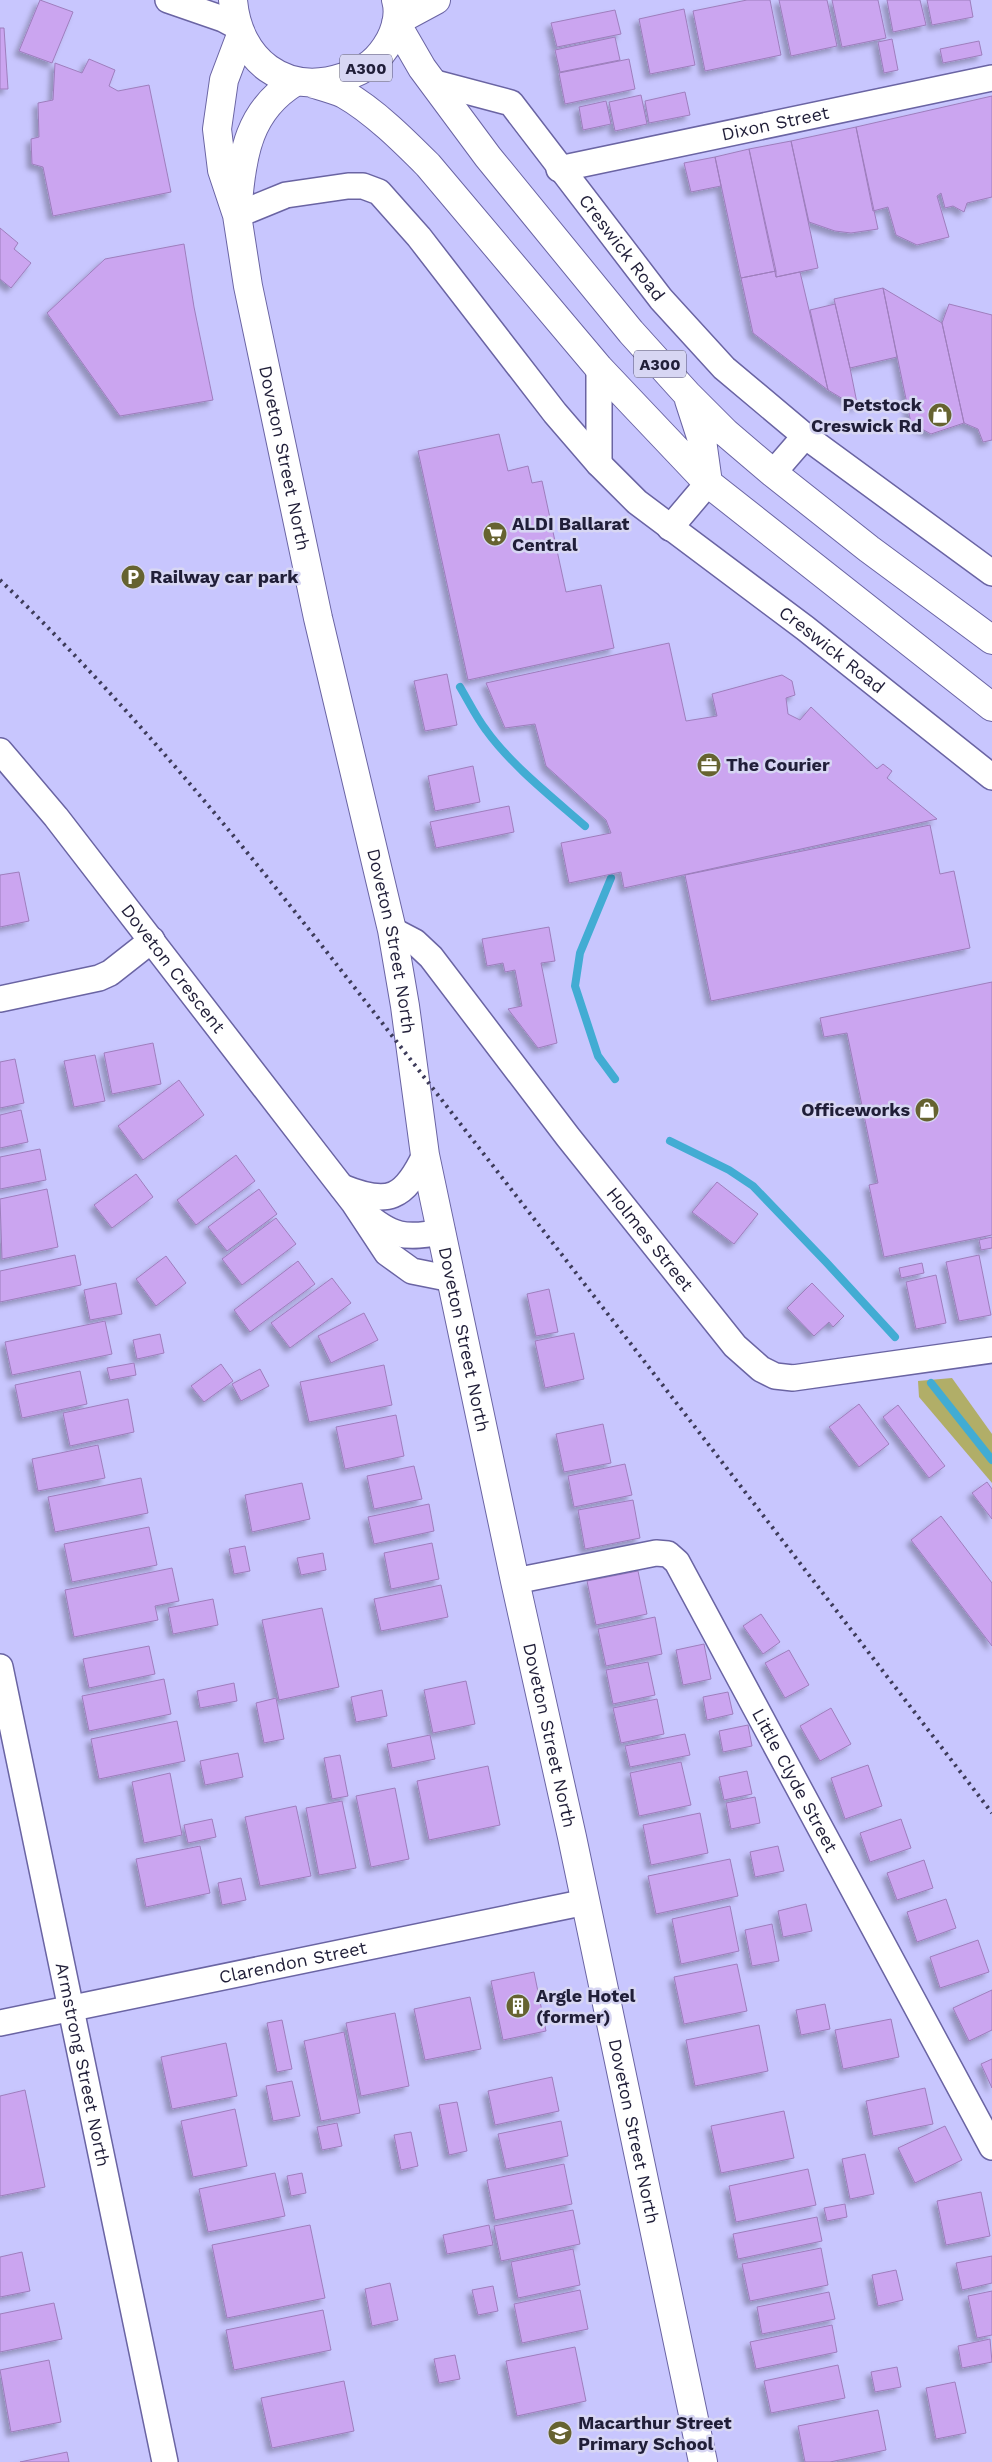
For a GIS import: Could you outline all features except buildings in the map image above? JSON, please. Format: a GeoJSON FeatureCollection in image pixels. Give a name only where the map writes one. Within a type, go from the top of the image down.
{"type":"FeatureCollection","features":[{"type":"Feature","properties":{"kind":"main road","name":"A300"},"geometry":{"type":"LineString","coordinates":[[233,0],[240,31],[250,51],[263,65],[278,75],[343,94],[403,140],[428,165],[599,368],[708,483],[992,707]]}},
{"type":"Feature","properties":{"kind":"main road"},"geometry":{"type":"LineString","coordinates":[[396,15],[436,0]]}},
{"type":"Feature","properties":{"kind":"main road","name":"A300"},"geometry":{"type":"LineString","coordinates":[[305,83],[330,82],[360,72],[370,65],[381,56],[394,33],[396,15]]}},
{"type":"Feature","properties":{"kind":"main road","name":"A300"},"geometry":{"type":"LineString","coordinates":[[396,15],[432,82],[488,157],[631,332],[687,394],[726,433],[773,473],[869,549],[992,640]]}},
{"type":"Feature","properties":{"kind":"main road","name":"Doveton Street North"},"geometry":{"type":"LineString","coordinates":[[240,31],[224,80],[216,129],[222,170],[237,215],[248,286],[318,618],[392,930],[426,1155],[515,1581],[586,1902],[704,2462]]}},
{"type":"Feature","properties":{"kind":"main road","name":"Doveton Street North"},"geometry":{"type":"LineString","coordinates":[[237,215],[241,166],[251,130],[280,91],[305,83]]}},
{"type":"Feature","properties":{"kind":"main road"},"geometry":{"type":"LineString","coordinates":[[687,394],[702,440],[708,483]]}},
{"type":"Feature","properties":{"kind":"street"},"geometry":{"type":"LineString","coordinates":[[168,0],[223,19],[240,31]]}},
{"type":"Feature","properties":{"kind":"street","name":"Dixon Street"},"geometry":{"type":"LineString","coordinates":[[559,169],[992,78]]}},
{"type":"Feature","properties":{"kind":"street","name":"Creswick Road"},"geometry":{"type":"LineString","coordinates":[[432,82],[511,103],[559,169],[681,321],[724,368],[805,436],[992,573]]}},
{"type":"Feature","properties":{"kind":"street","name":"Creswick Road"},"geometry":{"type":"LineString","coordinates":[[237,215],[286,195],[348,186],[363,186],[379,192],[419,237],[555,413],[599,464],[636,502],[805,628],[992,777]]}},
{"type":"Feature","properties":{"kind":"street"},"geometry":{"type":"LineString","coordinates":[[599,368],[599,464]]}},
{"type":"Feature","properties":{"kind":"street"},"geometry":{"type":"LineString","coordinates":[[773,473],[805,436]]}},
{"type":"Feature","properties":{"kind":"street"},"geometry":{"type":"LineString","coordinates":[[670,528],[708,483]]}},
{"type":"Feature","properties":{"kind":"street","name":"Doveton Crescent"},"geometry":{"type":"LineString","coordinates":[[0,751],[56,817],[152,940],[348,1195],[378,1242],[393,1259],[412,1270],[452,1280]]}},
{"type":"Feature","properties":{"kind":"street","name":"Holmes Street"},"geometry":{"type":"LineString","coordinates":[[392,930],[415,942],[431,957],[568,1137],[710,1316],[752,1364],[775,1376],[800,1377],[992,1350]]}},
{"type":"Feature","properties":{"kind":"street"},"geometry":{"type":"LineString","coordinates":[[0,999],[99,978],[110,973],[152,940]]}},
{"type":"Feature","properties":{"kind":"street"},"geometry":{"type":"LineString","coordinates":[[348,1195],[388,1197],[397,1194],[413,1179],[426,1155]]}},
{"type":"Feature","properties":{"kind":"street","name":"Doveton Crescent"},"geometry":{"type":"LineString","coordinates":[[348,1195],[374,1220],[404,1237],[442,1232]]}},
{"type":"Feature","properties":{"kind":"street","name":"Little Clyde Street"},"geometry":{"type":"LineString","coordinates":[[515,1581],[656,1553],[668,1554],[677,1562],[992,2147]]}},
{"type":"Feature","properties":{"kind":"street","name":"Armstrong Street North"},"geometry":{"type":"LineString","coordinates":[[0,1667],[165,2462]]}},
{"type":"Feature","properties":{"kind":"street","name":"Clarendon Street"},"geometry":{"type":"LineString","coordinates":[[0,2023],[586,1902]]}},
{"type":"Feature","properties":{"kind":"shaded area"},"geometry":{"type":"Polygon","coordinates":[[[952,1378],[992,1434],[992,1483],[919,1397],[918,1381],[952,1378]]]}},
{"type":"Feature","properties":{"kind":"waterway"},"geometry":{"type":"LineString","coordinates":[[460,687],[482,725],[496,743],[533,781],[585,826]]}},
{"type":"Feature","properties":{"kind":"waterway"},"geometry":{"type":"LineString","coordinates":[[611,878],[580,953],[575,986],[598,1056],[615,1079]]}},
{"type":"Feature","properties":{"kind":"waterway"},"geometry":{"type":"LineString","coordinates":[[670,1141],[729,1170],[753,1186],[895,1337]]}},
{"type":"Feature","properties":{"kind":"waterway"},"geometry":{"type":"LineString","coordinates":[[931,1383],[992,1460]]}},
{"type":"Feature","properties":{"kind":"railway"},"geometry":{"type":"LineString","coordinates":[[0,580],[63,643],[124,709],[183,776],[297,914],[992,1813]]}},
{"type":"Feature","properties":{"kind":"place","name":"Petstock Creswick Rd"},"geometry":{"type":"Point","coordinates":[940,415]}},
{"type":"Feature","properties":{"kind":"place","name":"ALDI Ballarat Central"},"geometry":{"type":"Point","coordinates":[495,534]}},
{"type":"Feature","properties":{"kind":"place","name":"Railway car park"},"geometry":{"type":"Point","coordinates":[133,577]}},
{"type":"Feature","properties":{"kind":"place","name":"The Courier"},"geometry":{"type":"Point","coordinates":[709,765]}},
{"type":"Feature","properties":{"kind":"place","name":"Officeworks"},"geometry":{"type":"Point","coordinates":[927,1110]}},
{"type":"Feature","properties":{"kind":"place","name":"Argle Hotel (former)"},"geometry":{"type":"Point","coordinates":[518,2006]}},
{"type":"Feature","properties":{"kind":"place","name":"Macarthur Street Primary School"},"geometry":{"type":"Point","coordinates":[560,2433]}}]}
